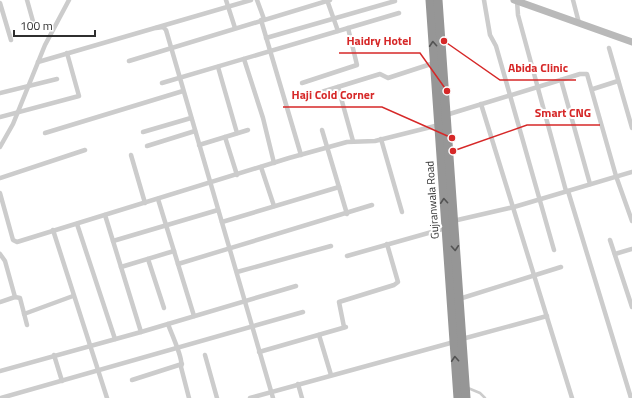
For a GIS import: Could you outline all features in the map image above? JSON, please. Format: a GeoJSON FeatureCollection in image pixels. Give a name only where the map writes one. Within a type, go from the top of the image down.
{"type":"FeatureCollection","features":[{"type":"Feature","properties":{"kind":"highway","name":"Gujranwala Road"},"geometry":{"type":"LineString","coordinates":[[430,0],[446,228],[466,398]]}},
{"type":"Feature","properties":{"kind":"highway","name":"Gujranwala Road"},"geometry":{"type":"LineString","coordinates":[[438,0],[459,299],[458,398]]}},
{"type":"Feature","properties":{"kind":"main road"},"geometry":{"type":"LineString","coordinates":[[516,1],[632,42]]}},
{"type":"Feature","properties":{"kind":"street"},"geometry":{"type":"LineString","coordinates":[[27,0],[34,25]]}},
{"type":"Feature","properties":{"kind":"street"},"geometry":{"type":"LineString","coordinates":[[0,146],[19,112],[27,87],[38,62],[69,0]]}},
{"type":"Feature","properties":{"kind":"street"},"geometry":{"type":"LineString","coordinates":[[226,0],[235,28]]}},
{"type":"Feature","properties":{"kind":"street"},"geometry":{"type":"LineString","coordinates":[[38,62],[251,0]]}},
{"type":"Feature","properties":{"kind":"street"},"geometry":{"type":"LineString","coordinates":[[257,0],[266,38],[301,155]]}},
{"type":"Feature","properties":{"kind":"street"},"geometry":{"type":"LineString","coordinates":[[129,61],[328,0],[338,31]]}},
{"type":"Feature","properties":{"kind":"street"},"geometry":{"type":"LineString","coordinates":[[484,0],[490,35],[496,46],[554,250]]}},
{"type":"Feature","properties":{"kind":"street"},"geometry":{"type":"LineString","coordinates":[[573,0],[579,23]]}},
{"type":"Feature","properties":{"kind":"street"},"geometry":{"type":"LineString","coordinates":[[266,38],[395,1]]}},
{"type":"Feature","properties":{"kind":"street"},"geometry":{"type":"LineString","coordinates":[[516,1],[518,16],[567,191],[631,398]]}},
{"type":"Feature","properties":{"kind":"street"},"geometry":{"type":"LineString","coordinates":[[0,3],[11,40]]}},
{"type":"Feature","properties":{"kind":"street"},"geometry":{"type":"LineString","coordinates":[[162,83],[399,13]]}},
{"type":"Feature","properties":{"kind":"street"},"geometry":{"type":"LineString","coordinates":[[156,28],[165,29],[273,398]]}},
{"type":"Feature","properties":{"kind":"street"},"geometry":{"type":"LineString","coordinates":[[302,83],[357,65],[348,28]]}},
{"type":"Feature","properties":{"kind":"street"},"geometry":{"type":"LineString","coordinates":[[609,48],[632,128]]}},
{"type":"Feature","properties":{"kind":"street"},"geometry":{"type":"LineString","coordinates":[[0,117],[79,96],[67,53]]}},
{"type":"Feature","properties":{"kind":"street"},"geometry":{"type":"LineString","coordinates":[[244,59],[263,118],[274,163]]}},
{"type":"Feature","properties":{"kind":"street"},"geometry":{"type":"LineString","coordinates":[[302,98],[380,74],[388,78],[434,63]]}},
{"type":"Feature","properties":{"kind":"street"},"geometry":{"type":"LineString","coordinates":[[218,67],[237,133]]}},
{"type":"Feature","properties":{"kind":"street"},"geometry":{"type":"LineString","coordinates":[[446,115],[561,80],[586,74],[589,77],[593,89],[616,176],[632,221]]}},
{"type":"Feature","properties":{"kind":"street"},"geometry":{"type":"LineString","coordinates":[[0,93],[57,79]]}},
{"type":"Feature","properties":{"kind":"street"},"geometry":{"type":"LineString","coordinates":[[561,80],[590,184]]}},
{"type":"Feature","properties":{"kind":"street"},"geometry":{"type":"LineString","coordinates":[[593,89],[618,81]]}},
{"type":"Feature","properties":{"kind":"street"},"geometry":{"type":"LineString","coordinates":[[338,87],[353,141]]}},
{"type":"Feature","properties":{"kind":"street"},"geometry":{"type":"LineString","coordinates":[[45,133],[183,92]]}},
{"type":"Feature","properties":{"kind":"street"},"geometry":{"type":"LineString","coordinates":[[481,104],[572,398]]}},
{"type":"Feature","properties":{"kind":"street"},"geometry":{"type":"LineString","coordinates":[[143,132],[191,118]]}},
{"type":"Feature","properties":{"kind":"street"},"geometry":{"type":"LineString","coordinates":[[0,193],[14,242],[78,224],[301,155],[353,141],[380,139],[439,125]]}},
{"type":"Feature","properties":{"kind":"street"},"geometry":{"type":"LineString","coordinates":[[198,145],[248,130]]}},
{"type":"Feature","properties":{"kind":"street"},"geometry":{"type":"LineString","coordinates":[[322,130],[347,214]]}},
{"type":"Feature","properties":{"kind":"street"},"geometry":{"type":"LineString","coordinates":[[147,146],[195,131]]}},
{"type":"Feature","properties":{"kind":"street"},"geometry":{"type":"LineString","coordinates":[[225,137],[237,175]]}},
{"type":"Feature","properties":{"kind":"street"},"geometry":{"type":"LineString","coordinates":[[380,139],[402,212]]}},
{"type":"Feature","properties":{"kind":"street"},"geometry":{"type":"LineString","coordinates":[[0,178],[85,150]]}},
{"type":"Feature","properties":{"kind":"street"},"geometry":{"type":"LineString","coordinates":[[131,155],[145,203]]}},
{"type":"Feature","properties":{"kind":"street"},"geometry":{"type":"LineString","coordinates":[[261,167],[274,206]]}},
{"type":"Feature","properties":{"kind":"street"},"geometry":{"type":"LineString","coordinates":[[453,221],[514,207],[632,172]]}},
{"type":"Feature","properties":{"kind":"street"},"geometry":{"type":"LineString","coordinates":[[222,222],[339,187]]}},
{"type":"Feature","properties":{"kind":"street"},"geometry":{"type":"LineString","coordinates":[[158,199],[194,316]]}},
{"type":"Feature","properties":{"kind":"street"},"geometry":{"type":"LineString","coordinates":[[178,264],[372,206]]}},
{"type":"Feature","properties":{"kind":"street"},"geometry":{"type":"LineString","coordinates":[[113,241],[218,210]]}},
{"type":"Feature","properties":{"kind":"street"},"geometry":{"type":"LineString","coordinates":[[105,215],[141,332]]}},
{"type":"Feature","properties":{"kind":"street"},"geometry":{"type":"LineString","coordinates":[[78,224],[115,339]]}},
{"type":"Feature","properties":{"kind":"street"},"geometry":{"type":"LineString","coordinates":[[347,256],[446,228]]}},
{"type":"Feature","properties":{"kind":"street"},"geometry":{"type":"LineString","coordinates":[[53,230],[107,398]]}},
{"type":"Feature","properties":{"kind":"street"},"geometry":{"type":"LineString","coordinates":[[610,240],[632,307]]}},
{"type":"Feature","properties":{"kind":"street"},"geometry":{"type":"LineString","coordinates":[[259,352],[345,327],[339,302],[394,285],[398,282],[388,244]]}},
{"type":"Feature","properties":{"kind":"street"},"geometry":{"type":"LineString","coordinates":[[237,272],[331,246]]}},
{"type":"Feature","properties":{"kind":"street"},"geometry":{"type":"LineString","coordinates":[[615,254],[632,249]]}},
{"type":"Feature","properties":{"kind":"street"},"geometry":{"type":"LineString","coordinates":[[121,268],[174,251]]}},
{"type":"Feature","properties":{"kind":"street"},"geometry":{"type":"LineString","coordinates":[[0,254],[5,261],[15,297]]}},
{"type":"Feature","properties":{"kind":"street"},"geometry":{"type":"LineString","coordinates":[[148,259],[164,308]]}},
{"type":"Feature","properties":{"kind":"street"},"geometry":{"type":"LineString","coordinates":[[459,299],[560,267]]}},
{"type":"Feature","properties":{"kind":"street"},"geometry":{"type":"LineString","coordinates":[[0,371],[141,332],[296,286]]}},
{"type":"Feature","properties":{"kind":"street"},"geometry":{"type":"LineString","coordinates":[[24,314],[73,296]]}},
{"type":"Feature","properties":{"kind":"street"},"geometry":{"type":"LineString","coordinates":[[0,302],[15,297],[20,298],[27,325]]}},
{"type":"Feature","properties":{"kind":"street"},"geometry":{"type":"LineString","coordinates":[[1,398],[99,372],[303,312]]}},
{"type":"Feature","properties":{"kind":"street"},"geometry":{"type":"LineString","coordinates":[[250,398],[547,316]]}},
{"type":"Feature","properties":{"kind":"street"},"geometry":{"type":"LineString","coordinates":[[168,324],[182,364],[181,367],[189,398]]}},
{"type":"Feature","properties":{"kind":"street"},"geometry":{"type":"LineString","coordinates":[[319,335],[331,375]]}},
{"type":"Feature","properties":{"kind":"street"},"geometry":{"type":"LineString","coordinates":[[54,355],[62,381]]}},
{"type":"Feature","properties":{"kind":"street"},"geometry":{"type":"LineString","coordinates":[[205,355],[218,398]]}},
{"type":"Feature","properties":{"kind":"street"},"geometry":{"type":"LineString","coordinates":[[132,380],[182,364]]}},
{"type":"Feature","properties":{"kind":"street"},"geometry":{"type":"LineString","coordinates":[[298,384],[302,398]]}},
{"type":"Feature","properties":{"kind":"lane"},"geometry":{"type":"LineString","coordinates":[[465,388],[480,393],[485,398]]}},
{"type":"Feature","properties":{"kind":"place","name":"Abida Clinic"},"geometry":{"type":"Point","coordinates":[444,41]}},
{"type":"Feature","properties":{"kind":"place","name":"Haidry Hotel"},"geometry":{"type":"Point","coordinates":[447,91]}},
{"type":"Feature","properties":{"kind":"place","name":"Haji Cold Corner"},"geometry":{"type":"Point","coordinates":[452,138]}},
{"type":"Feature","properties":{"kind":"place","name":"Smart CNG"},"geometry":{"type":"Point","coordinates":[453,151]}}]}
